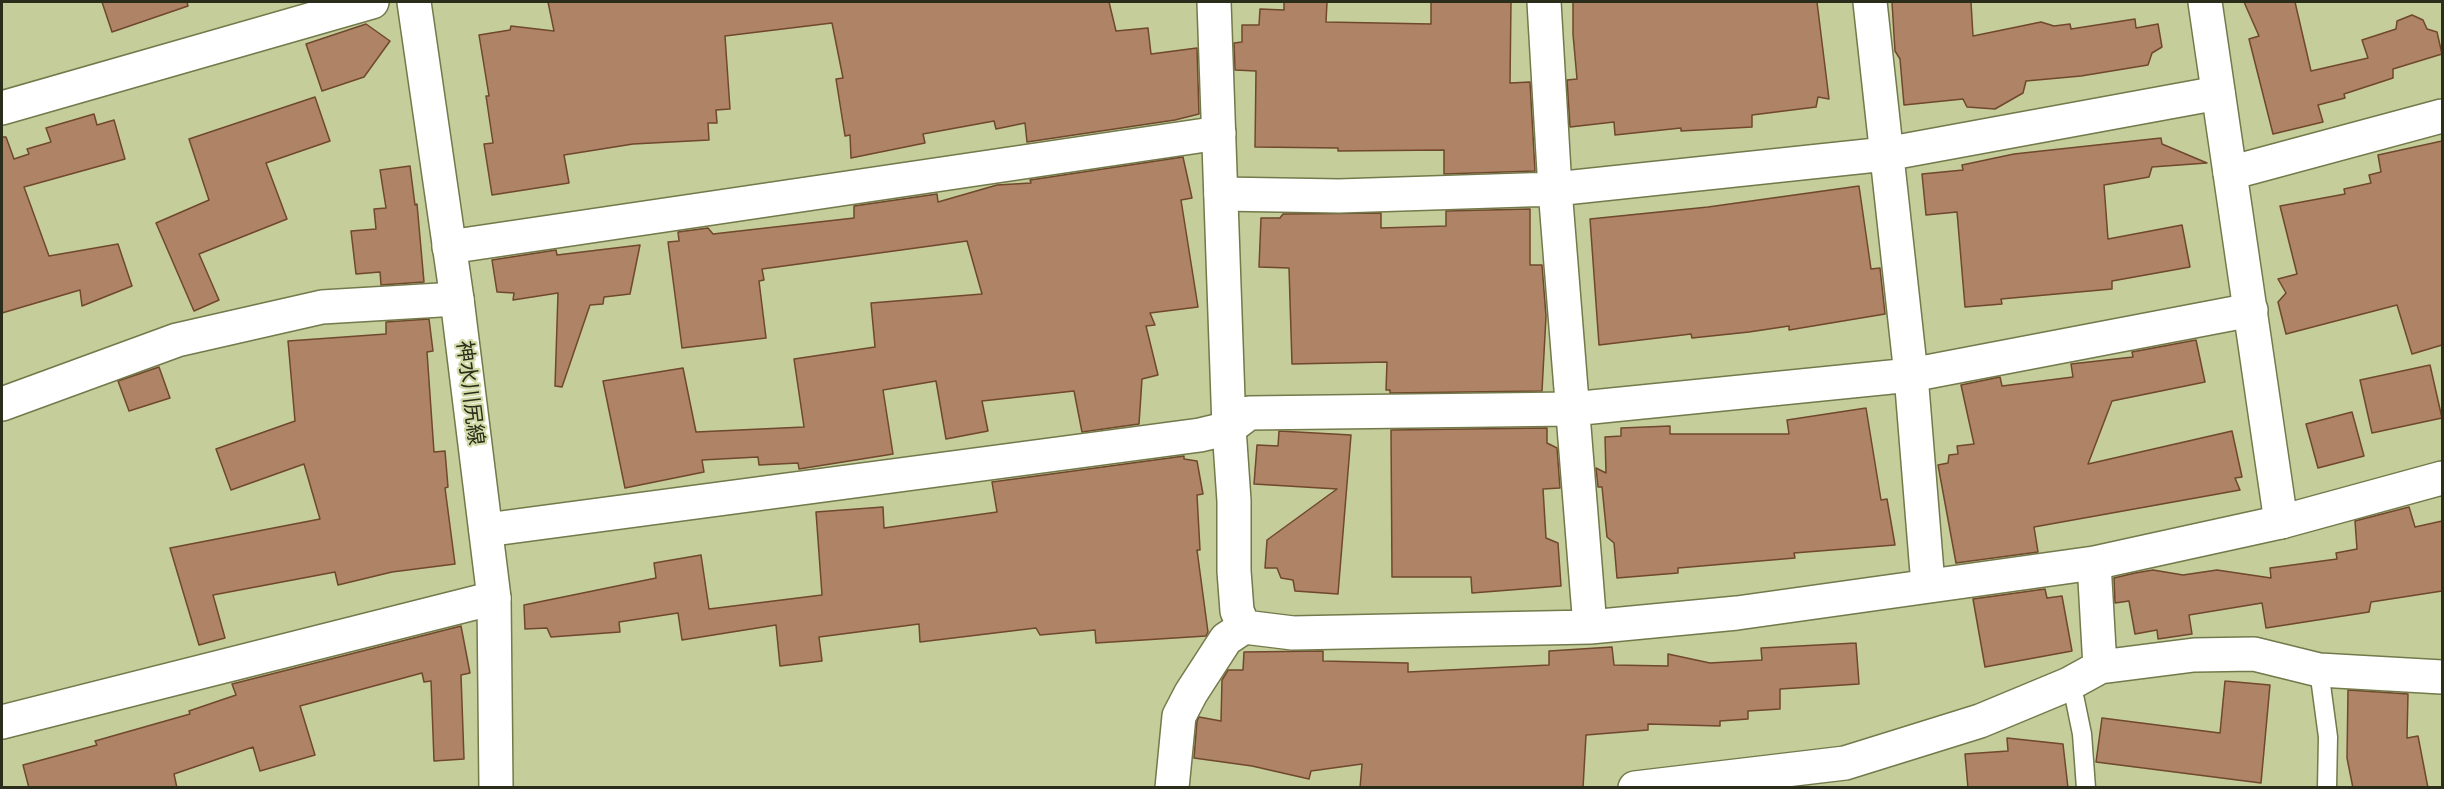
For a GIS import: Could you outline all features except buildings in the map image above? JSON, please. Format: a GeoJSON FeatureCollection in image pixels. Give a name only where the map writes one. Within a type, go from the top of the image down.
{"type":"FeatureCollection","features":[{"type":"Feature","properties":{"kind":"street"},"geometry":{"type":"LineString","coordinates":[[2,108],[372,2]]}},
{"type":"Feature","properties":{"kind":"street","name":"神水川尻線"},"geometry":{"type":"LineString","coordinates":[[414,2],[457,299],[494,598],[496,788]]}},
{"type":"Feature","properties":{"kind":"street"},"geometry":{"type":"LineString","coordinates":[[1214,2],[1237,611],[1244,627]]}},
{"type":"Feature","properties":{"kind":"street"},"geometry":{"type":"LineString","coordinates":[[1544,2],[1555,189],[1590,627]]}},
{"type":"Feature","properties":{"kind":"street"},"geometry":{"type":"LineString","coordinates":[[1870,2],[1911,375],[1928,585]]}},
{"type":"Feature","properties":{"kind":"street"},"geometry":{"type":"LineString","coordinates":[[2205,2],[2281,522]]}},
{"type":"Feature","properties":{"kind":"street"},"geometry":{"type":"LineString","coordinates":[[1221,194],[1339,196],[1555,189],[1886,154],[2218,93]]}},
{"type":"Feature","properties":{"kind":"street"},"geometry":{"type":"LineString","coordinates":[[2230,173],[2442,116]]}},
{"type":"Feature","properties":{"kind":"street"},"geometry":{"type":"LineString","coordinates":[[449,247],[1219,133]]}},
{"type":"Feature","properties":{"kind":"street"},"geometry":{"type":"LineString","coordinates":[[2,404],[177,340],[322,307],[457,299]]}},
{"type":"Feature","properties":{"kind":"street"},"geometry":{"type":"LineString","coordinates":[[486,530],[1200,435],[1229,428],[1249,413],[1572,409],[1911,375],[2251,310]]}},
{"type":"Feature","properties":{"kind":"street"},"geometry":{"type":"LineString","coordinates":[[1172,788],[1179,716],[1226,639],[1244,627],[1293,633],[1590,627],[1737,613],[2094,563],[2281,522],[2442,478]]}},
{"type":"Feature","properties":{"kind":"street"},"geometry":{"type":"LineString","coordinates":[[2094,563],[2100,667]]}},
{"type":"Feature","properties":{"kind":"street"},"geometry":{"type":"LineString","coordinates":[[2,722],[494,598]]}},
{"type":"Feature","properties":{"kind":"street"},"geometry":{"type":"LineString","coordinates":[[1635,788],[1845,763],[1980,721],[2068,684],[2100,667],[2194,655],[2253,654],[2319,670],[2442,677]]}},
{"type":"Feature","properties":{"kind":"lane"},"geometry":{"type":"LineString","coordinates":[[2319,670],[2328,737],[2327,788]]}},
{"type":"Feature","properties":{"kind":"lane"},"geometry":{"type":"LineString","coordinates":[[2068,684],[2075,700],[2082,734],[2086,788]]}}]}
